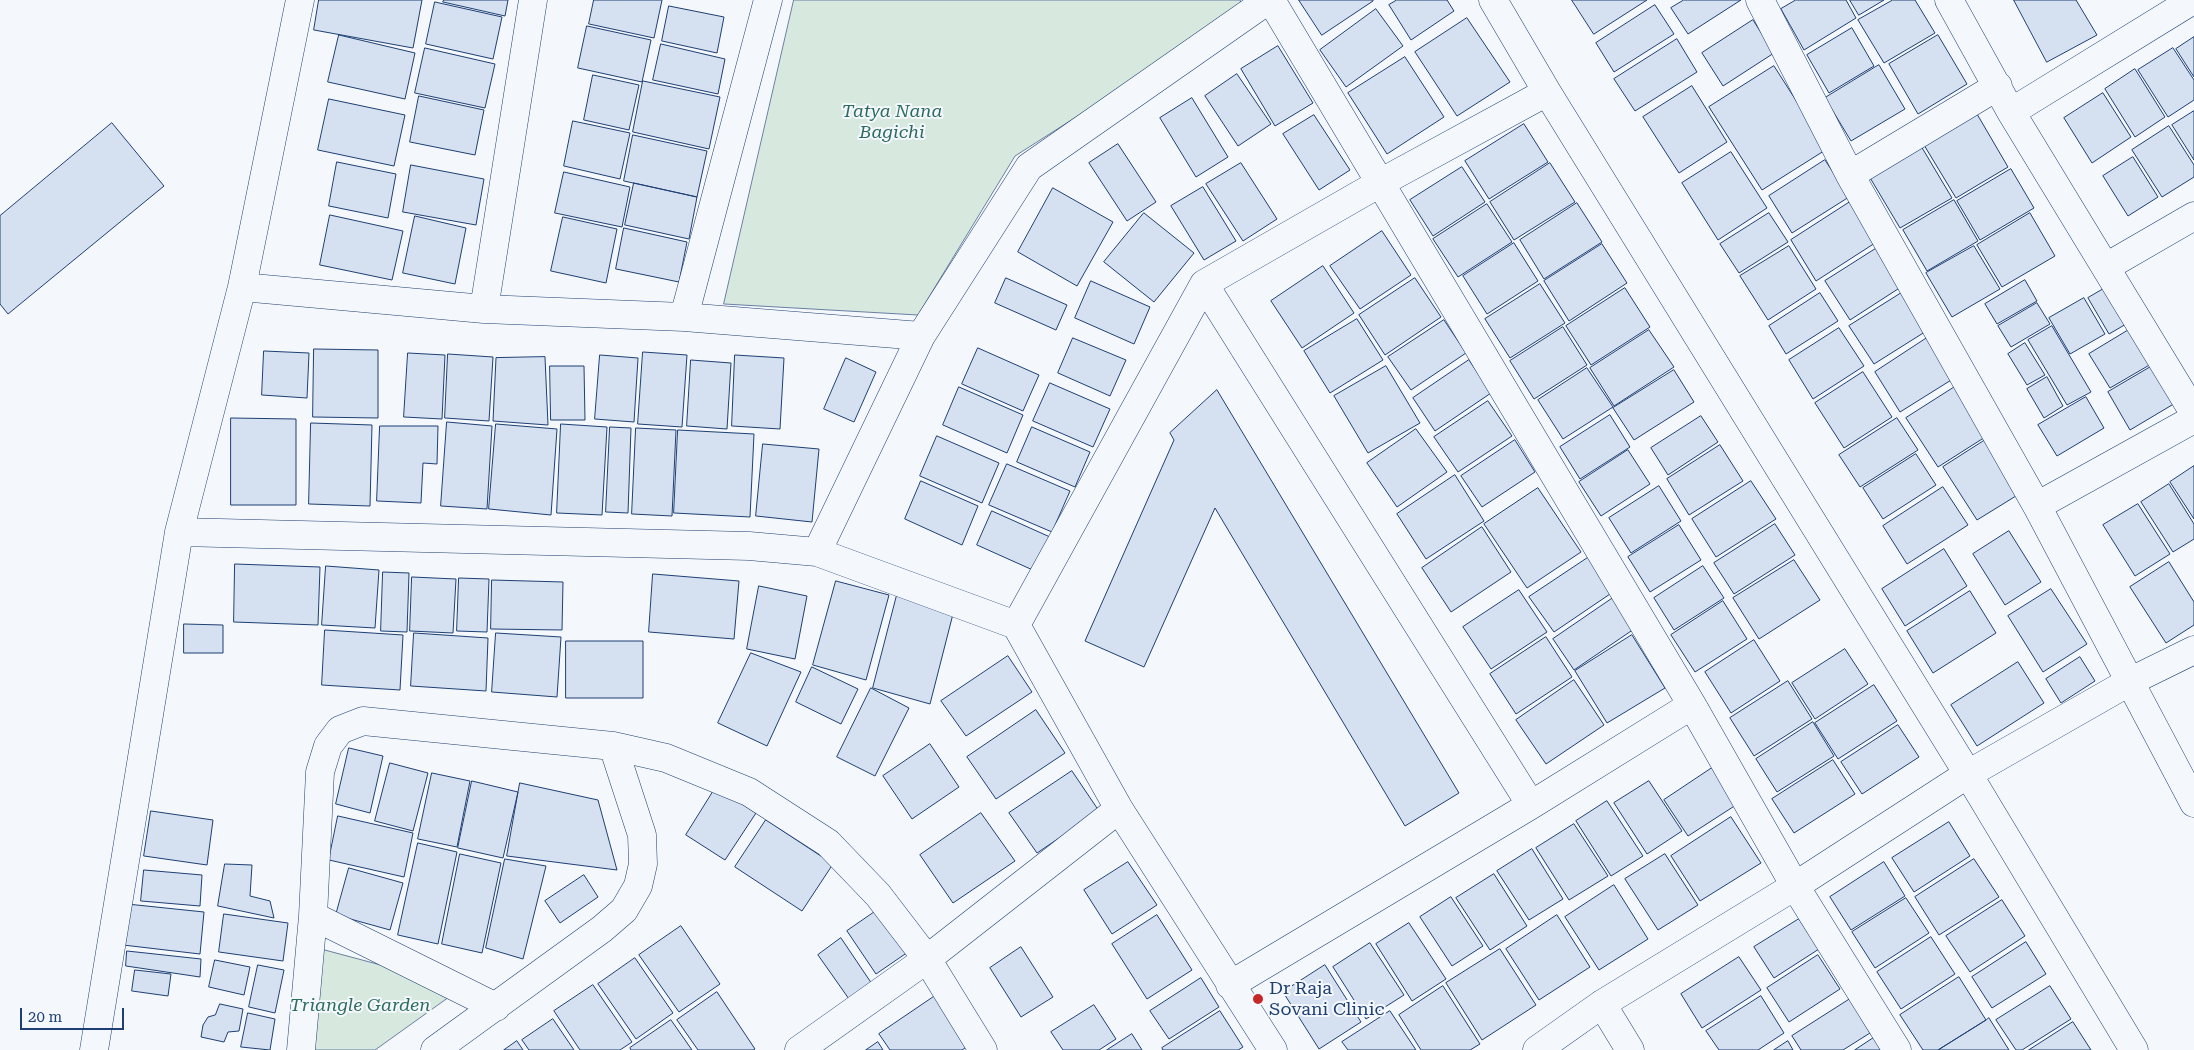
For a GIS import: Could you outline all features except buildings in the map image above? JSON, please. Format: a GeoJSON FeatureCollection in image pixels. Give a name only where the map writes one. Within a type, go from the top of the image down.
{"type":"FeatureCollection","features":[{"type":"Feature","properties":{"kind":"street"},"geometry":{"type":"LineString","coordinates":[[94,1050],[179,532],[242,287],[300,0]]}},
{"type":"Feature","properties":{"kind":"street"},"geometry":{"type":"LineString","coordinates":[[484,309],[533,0]]}},
{"type":"Feature","properties":{"kind":"street"},"geometry":{"type":"LineString","coordinates":[[684,317],[768,0]]}},
{"type":"Feature","properties":{"kind":"street"},"geometry":{"type":"LineString","coordinates":[[817,552],[921,336],[1028,167],[1270,0],[1692,704],[1795,886],[1897,1050]]}},
{"type":"Feature","properties":{"kind":"street"},"geometry":{"type":"LineString","coordinates":[[1493,0],[1547,92],[1968,774],[2134,1050]]}},
{"type":"Feature","properties":{"kind":"street"},"geometry":{"type":"LineString","coordinates":[[1760,0],[1850,175],[2037,506],[2194,803]]}},
{"type":"Feature","properties":{"kind":"street"},"geometry":{"type":"LineString","coordinates":[[1949,0],[2011,112],[2194,413]]}},
{"type":"Feature","properties":{"kind":"street"},"geometry":{"type":"LineString","coordinates":[[2011,112],[2193,0]]}},
{"type":"Feature","properties":{"kind":"street"},"geometry":{"type":"LineString","coordinates":[[1850,175],[1998,86]]}},
{"type":"Feature","properties":{"kind":"street"},"geometry":{"type":"LineString","coordinates":[[1016,625],[1204,284],[1380,183],[1547,92]]}},
{"type":"Feature","properties":{"kind":"street"},"geometry":{"type":"LineString","coordinates":[[2106,267],[2194,216]]}},
{"type":"Feature","properties":{"kind":"street"},"geometry":{"type":"LineString","coordinates":[[1204,284],[1531,805]]}},
{"type":"Feature","properties":{"kind":"street"},"geometry":{"type":"LineString","coordinates":[[242,287],[484,309],[684,317],[921,336]]}},
{"type":"Feature","properties":{"kind":"street"},"geometry":{"type":"LineString","coordinates":[[2037,506],[2194,420]]}},
{"type":"Feature","properties":{"kind":"street"},"geometry":{"type":"LineString","coordinates":[[179,532],[749,546],[817,552],[1016,625],[1119,809],[1273,1050]]}},
{"type":"Feature","properties":{"kind":"street"},"geometry":{"type":"LineString","coordinates":[[1537,1050],[1602,1004],[1795,886],[1968,774],[2129,682],[2194,650]]}},
{"type":"Feature","properties":{"kind":"street"},"geometry":{"type":"LineString","coordinates":[[1230,985],[1531,805],[1692,704]]}},
{"type":"Feature","properties":{"kind":"street"},"geometry":{"type":"LineString","coordinates":[[300,1050],[313,916],[320,772],[328,746],[340,730],[363,720],[613,746],[666,758],[749,792],[828,843],[878,895],[927,959],[983,1050]]}},
{"type":"Feature","properties":{"kind":"street"},"geometry":{"type":"LineString","coordinates":[[435,1050],[496,1007],[624,910],[638,886],[643,864],[642,835],[613,746]]}},
{"type":"Feature","properties":{"kind":"street"},"geometry":{"type":"LineString","coordinates":[[799,1050],[927,959],[1119,809]]}},
{"type":"Feature","properties":{"kind":"street"},"geometry":{"type":"LineString","coordinates":[[313,916],[496,1007]]}},
{"type":"Feature","properties":{"kind":"street"},"geometry":{"type":"LineString","coordinates":[[1602,1004],[1630,1050]]}},
{"type":"Feature","properties":{"kind":"green space","name":"Tatya Nana Bagichi"},"geometry":{"type":"Polygon","coordinates":[[[794,0],[1240,0],[1244,10],[1015,156],[918,315],[724,304],[794,0]]]}},
{"type":"Feature","properties":{"kind":"green space","name":"Triangle Garden"},"geometry":{"type":"Polygon","coordinates":[[[321,949],[463,987],[375,1050],[311,1050],[321,949]]]}},
{"type":"Feature","properties":{"kind":"place","name":"Dr Raja Sovani Clinic"},"geometry":{"type":"Point","coordinates":[1258,999]}}]}
